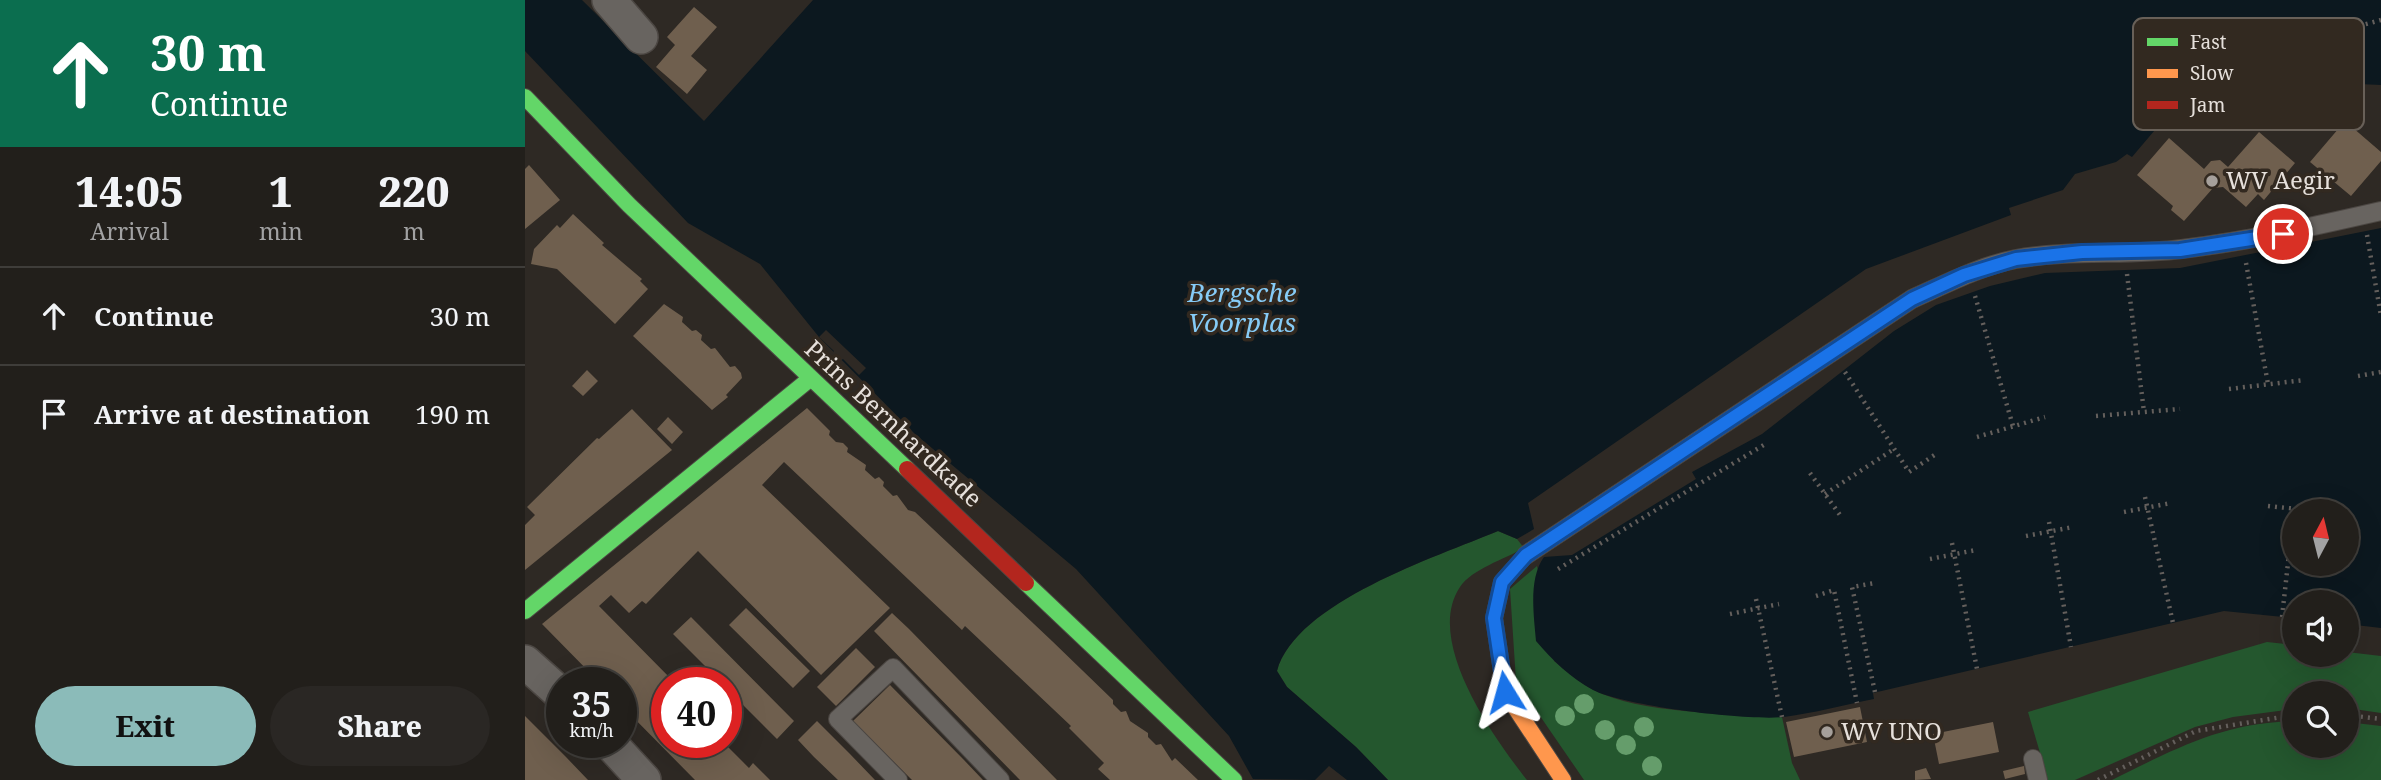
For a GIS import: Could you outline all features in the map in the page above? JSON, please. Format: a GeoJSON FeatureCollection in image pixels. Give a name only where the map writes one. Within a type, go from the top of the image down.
{"type":"FeatureCollection","features":[{"type":"Feature","properties":{"kind":"street"},"geometry":{"type":"LineString","coordinates":[[609,0],[641,37]]}},
{"type":"Feature","properties":{"kind":"street","name":"Prins Bernhardkade"},"geometry":{"type":"LineString","coordinates":[[525,97],[621,197],[1234,780]]}},
{"type":"Feature","properties":{"kind":"street"},"geometry":{"type":"LineString","coordinates":[[525,611],[811,378]]}},
{"type":"Feature","properties":{"kind":"street"},"geometry":{"type":"LineString","coordinates":[[1526,555],[1502,582],[1494,618],[1505,692],[1563,780]]}},
{"type":"Feature","properties":{"kind":"street"},"geometry":{"type":"LineString","coordinates":[[525,662],[546,681]]}},
{"type":"Feature","properties":{"kind":"street"},"geometry":{"type":"LineString","coordinates":[[623,758],[644,780]]}},
{"type":"Feature","properties":{"kind":"lane"},"geometry":{"type":"LineString","coordinates":[[1526,555],[1912,299],[1964,275],[2016,259],[2082,252],[2180,250],[2283,234],[2381,211]]}},
{"type":"Feature","properties":{"kind":"lane"},"geometry":{"type":"LineString","coordinates":[[898,780],[838,719],[893,668],[1000,780]]}},
{"type":"Feature","properties":{"kind":"lane"},"geometry":{"type":"LineString","coordinates":[[2033,759],[2038,780]]}},
{"type":"Feature","properties":{"kind":"path"},"geometry":{"type":"LineString","coordinates":[[2364,25],[2381,20]]}},
{"type":"Feature","properties":{"kind":"path"},"geometry":{"type":"LineString","coordinates":[[2367,231],[2381,316]]}},
{"type":"Feature","properties":{"kind":"path"},"geometry":{"type":"LineString","coordinates":[[2245,255],[2268,384]]}},
{"type":"Feature","properties":{"kind":"path"},"geometry":{"type":"LineString","coordinates":[[2126,270],[2144,412]]}},
{"type":"Feature","properties":{"kind":"path"},"geometry":{"type":"LineString","coordinates":[[1974,292],[2013,426]]}},
{"type":"Feature","properties":{"kind":"path"},"geometry":{"type":"LineString","coordinates":[[1845,372],[1909,472],[1936,454]]}},
{"type":"Feature","properties":{"kind":"path"},"geometry":{"type":"LineString","coordinates":[[2358,376],[2381,372]]}},
{"type":"Feature","properties":{"kind":"path"},"geometry":{"type":"LineString","coordinates":[[2229,389],[2304,380]]}},
{"type":"Feature","properties":{"kind":"path"},"geometry":{"type":"LineString","coordinates":[[2096,416],[2180,409]]}},
{"type":"Feature","properties":{"kind":"path"},"geometry":{"type":"LineString","coordinates":[[1977,437],[2045,417]]}},
{"type":"Feature","properties":{"kind":"path"},"geometry":{"type":"LineString","coordinates":[[1549,575],[1767,443]]}},
{"type":"Feature","properties":{"kind":"path"},"geometry":{"type":"LineString","coordinates":[[1825,494],[1894,449]]}},
{"type":"Feature","properties":{"kind":"path"},"geometry":{"type":"LineString","coordinates":[[1696,470],[1703,481]]}},
{"type":"Feature","properties":{"kind":"path"},"geometry":{"type":"LineString","coordinates":[[1810,473],[1840,515]]}},
{"type":"Feature","properties":{"kind":"path"},"geometry":{"type":"LineString","coordinates":[[2145,497],[2173,623]]}},
{"type":"Feature","properties":{"kind":"path"},"geometry":{"type":"LineString","coordinates":[[2124,512],[2171,503]]}},
{"type":"Feature","properties":{"kind":"path"},"geometry":{"type":"LineString","coordinates":[[2268,506],[2282,508]]}},
{"type":"Feature","properties":{"kind":"path"},"geometry":{"type":"LineString","coordinates":[[2049,522],[2071,647]]}},
{"type":"Feature","properties":{"kind":"path"},"geometry":{"type":"LineString","coordinates":[[2027,536],[2073,527]]}},
{"type":"Feature","properties":{"kind":"path"},"geometry":{"type":"LineString","coordinates":[[1952,543],[1977,668]]}},
{"type":"Feature","properties":{"kind":"path"},"geometry":{"type":"LineString","coordinates":[[1930,559],[1976,550]]}},
{"type":"Feature","properties":{"kind":"path"},"geometry":{"type":"LineString","coordinates":[[1875,583],[1852,587],[1875,692]]}},
{"type":"Feature","properties":{"kind":"path"},"geometry":{"type":"LineString","coordinates":[[1816,596],[1834,590],[1857,702]]}},
{"type":"Feature","properties":{"kind":"path"},"geometry":{"type":"LineString","coordinates":[[1756,599],[1782,717]]}},
{"type":"Feature","properties":{"kind":"path"},"geometry":{"type":"LineString","coordinates":[[1730,614],[1779,604]]}},
{"type":"Feature","properties":{"kind":"path"},"geometry":{"type":"LineString","coordinates":[[2359,716],[2381,719]]}},
{"type":"Feature","properties":{"kind":"path"},"geometry":{"type":"LineString","coordinates":[[2098,780],[2196,732],[2282,717]]}},
{"type":"Feature","properties":{"kind":"green space"},"geometry":{"type":"Polygon","coordinates":[[[1498,531],[1517,539],[1524,548],[1465,581],[1451,609],[1450,633],[1456,660],[1481,714],[1527,780],[1388,780],[1356,747],[1287,687],[1277,671],[1289,646],[1311,624],[1339,603],[1406,569],[1498,531]]]}},
{"type":"Feature","properties":{"kind":"green space"},"geometry":{"type":"Polygon","coordinates":[[[1537,566],[1554,661],[1563,669],[1594,690],[1635,704],[1685,711],[1782,717],[1792,763],[1800,780],[1584,780],[1516,681],[1510,589],[1537,566]]]}},
{"type":"Feature","properties":{"kind":"green space"},"geometry":{"type":"Polygon","coordinates":[[[2267,642],[2282,644],[2282,667],[2359,667],[2359,653],[2381,656],[2381,713],[2359,710],[2359,681],[2282,681],[2282,711],[2233,717],[2195,727],[2075,780],[2048,780],[2028,712],[2267,642]]]}},
{"type":"Feature","properties":{"kind":"green space"},"geometry":{"type":"Polygon","coordinates":[[[2282,722],[2282,758],[2359,758],[2359,723],[2381,726],[2381,780],[2112,780],[2199,740],[2221,732],[2282,722]]]}},
{"type":"Feature","properties":{"kind":"water","name":"Bergsche Voorplas"},"geometry":{"type":"Polygon","coordinates":[[[525,0],[582,0],[704,121],[813,0],[2381,0],[2381,85],[2364,84],[2364,18],[2133,18],[2133,130],[2155,130],[2132,157],[2127,154],[2116,162],[2075,174],[2063,190],[2009,208],[2011,215],[1866,269],[1528,503],[1534,529],[1517,539],[1498,531],[1406,569],[1339,603],[1311,624],[1289,646],[1277,671],[1287,687],[1356,747],[1388,780],[1347,780],[1329,766],[1315,780],[1253,779],[1229,736],[1076,569],[914,433],[819,337],[760,264],[688,223],[525,51],[525,0]]]}},
{"type":"Feature","properties":{"kind":"water"},"geometry":{"type":"Polygon","coordinates":[[[2381,228],[2381,628],[2359,625],[2359,590],[2282,590],[2282,617],[2224,611],[1873,693],[1874,699],[1767,718],[1658,707],[1609,696],[1577,680],[1555,662],[1536,641],[1534,587],[1544,557],[1572,555],[1696,479],[1692,472],[1762,434],[1894,331],[1936,305],[1990,286],[2045,273],[2180,268],[2381,228]]]}},
{"type":"Feature","properties":{"kind":"pier"},"geometry":{"type":"Polygon","coordinates":[[[826,330],[866,368],[859,375],[843,359],[840,361],[832,354],[834,351],[819,337],[826,330]]]}},
{"type":"Feature","properties":{"kind":"building"},"geometry":{"type":"Polygon","coordinates":[[[694,7],[717,27],[691,56],[707,70],[687,94],[656,67],[675,45],[667,37],[694,7]]]}},
{"type":"Feature","properties":{"kind":"building"},"geometry":{"type":"Polygon","coordinates":[[[2337,130],[2355,130],[2381,152],[2381,161],[2351,196],[2310,162],[2337,130]]]}},
{"type":"Feature","properties":{"kind":"building","name":"WV Aegir"},"geometry":{"type":"Polygon","coordinates":[[[2259,132],[2295,163],[2264,200],[2258,194],[2246,207],[2223,187],[2213,188],[2184,221],[2171,210],[2173,206],[2137,175],[2169,138],[2204,169],[2211,161],[2220,160],[2228,167],[2259,132]]]}},
{"type":"Feature","properties":{"kind":"building"},"geometry":{"type":"Polygon","coordinates":[[[529,165],[560,200],[525,229],[525,169],[529,165]]]}},
{"type":"Feature","properties":{"kind":"building"},"geometry":{"type":"Polygon","coordinates":[[[573,214],[604,243],[602,245],[642,279],[640,281],[648,289],[615,324],[557,269],[531,264],[534,249],[557,225],[560,228],[573,214]]]}},
{"type":"Feature","properties":{"kind":"building"},"geometry":{"type":"Polygon","coordinates":[[[664,304],[683,317],[682,322],[702,335],[701,340],[711,349],[715,348],[730,367],[735,366],[741,373],[742,378],[726,395],[728,397],[712,410],[633,336],[664,304]]]}},
{"type":"Feature","properties":{"kind":"building"},"geometry":{"type":"Polygon","coordinates":[[[587,370],[598,381],[583,396],[572,386],[587,370]]]}},
{"type":"Feature","properties":{"kind":"building"},"geometry":{"type":"Polygon","coordinates":[[[807,408],[830,431],[829,435],[836,442],[843,443],[848,448],[847,452],[866,465],[865,470],[875,479],[879,477],[884,482],[883,486],[893,496],[897,495],[908,510],[915,512],[1052,641],[1113,700],[1113,704],[1121,712],[1126,711],[1130,721],[1148,733],[1148,737],[1156,745],[1161,744],[1172,761],[1175,758],[1198,780],[1110,780],[1098,769],[1104,763],[1069,728],[1071,726],[965,626],[962,630],[784,462],[762,485],[890,608],[821,675],[698,551],[646,604],[642,601],[629,613],[611,595],[599,606],[659,667],[651,667],[651,735],[637,721],[637,667],[584,667],[542,624],[807,408]]]}},
{"type":"Feature","properties":{"kind":"building"},"geometry":{"type":"Polygon","coordinates":[[[632,409],[672,450],[525,570],[525,525],[535,515],[527,507],[597,438],[632,409]]]}},
{"type":"Feature","properties":{"kind":"building"},"geometry":{"type":"Polygon","coordinates":[[[668,417],[683,432],[672,444],[657,429],[668,417]]]}},
{"type":"Feature","properties":{"kind":"building"},"geometry":{"type":"Polygon","coordinates":[[[746,608],[810,671],[793,688],[729,625],[746,608]]]}},
{"type":"Feature","properties":{"kind":"building"},"geometry":{"type":"Polygon","coordinates":[[[892,613],[1057,780],[1020,780],[874,631],[892,613]]]}},
{"type":"Feature","properties":{"kind":"building"},"geometry":{"type":"Polygon","coordinates":[[[691,617],[741,667],[706,667],[673,634],[691,617]]]}},
{"type":"Feature","properties":{"kind":"building"},"geometry":{"type":"Polygon","coordinates":[[[856,648],[875,667],[836,706],[817,687],[856,648]]]}},
{"type":"Feature","properties":{"kind":"building"},"geometry":{"type":"Polygon","coordinates":[[[742,668],[794,721],[777,739],[742,704],[742,668]]]}},
{"type":"Feature","properties":{"kind":"building"},"geometry":{"type":"Polygon","coordinates":[[[890,685],[983,780],[912,780],[853,721],[890,685]]]}},
{"type":"Feature","properties":{"kind":"building","name":"WV UNO"},"geometry":{"type":"Polygon","coordinates":[[[1860,707],[1867,742],[1794,757],[1786,722],[1860,707]]]}},
{"type":"Feature","properties":{"kind":"building"},"geometry":{"type":"Polygon","coordinates":[[[525,716],[546,737],[546,758],[567,758],[588,780],[525,780],[525,716]]]}},
{"type":"Feature","properties":{"kind":"building"},"geometry":{"type":"Polygon","coordinates":[[[817,721],[875,780],[838,780],[814,757],[798,740],[817,721]]]}},
{"type":"Feature","properties":{"kind":"building"},"geometry":{"type":"Polygon","coordinates":[[[1993,722],[1999,752],[1939,764],[1933,734],[1993,722]]]}},
{"type":"Feature","properties":{"kind":"building"},"geometry":{"type":"Polygon","coordinates":[[[673,758],[739,758],[749,768],[753,763],[770,780],[695,780],[673,758]]]}},
{"type":"Feature","properties":{"kind":"building"},"geometry":{"type":"Polygon","coordinates":[[[2024,766],[2025,774],[2005,779],[2003,771],[2024,766]]]}},
{"type":"Feature","properties":{"kind":"building"},"geometry":{"type":"Polygon","coordinates":[[[1926,768],[1931,779],[1915,780],[1915,771],[1926,768]]]}},
{"type":"Feature","properties":{"kind":"traffic: fast"},"geometry":{"type":"LineString","coordinates":[[525,97],[629,205],[907,469]]}},
{"type":"Feature","properties":{"kind":"traffic: fast"},"geometry":{"type":"LineString","coordinates":[[525,611],[811,378]]}},
{"type":"Feature","properties":{"kind":"traffic: fast"},"geometry":{"type":"LineString","coordinates":[[1026,583],[1234,780]]}},
{"type":"Feature","properties":{"kind":"traffic: slow"},"geometry":{"type":"LineString","coordinates":[[1526,555],[1502,582],[1494,618],[1505,692],[1563,780]]}},
{"type":"Feature","properties":{"kind":"traffic: jam"},"geometry":{"type":"LineString","coordinates":[[907,469],[1026,583]]}},
{"type":"Feature","properties":{"kind":"place","name":"WV Aegir"},"geometry":{"type":"Point","coordinates":[2212,181]}},
{"type":"Feature","properties":{"kind":"place","name":"WV UNO"},"geometry":{"type":"Point","coordinates":[1827,732]}},
{"type":"Feature","properties":{"kind":"route"},"geometry":{"type":"LineString","coordinates":[[1505,692],[1494,618],[1502,582],[1526,555],[1912,299],[1964,275],[2016,259],[2082,252],[2136,253],[2180,250],[2283,234]]}}]}
